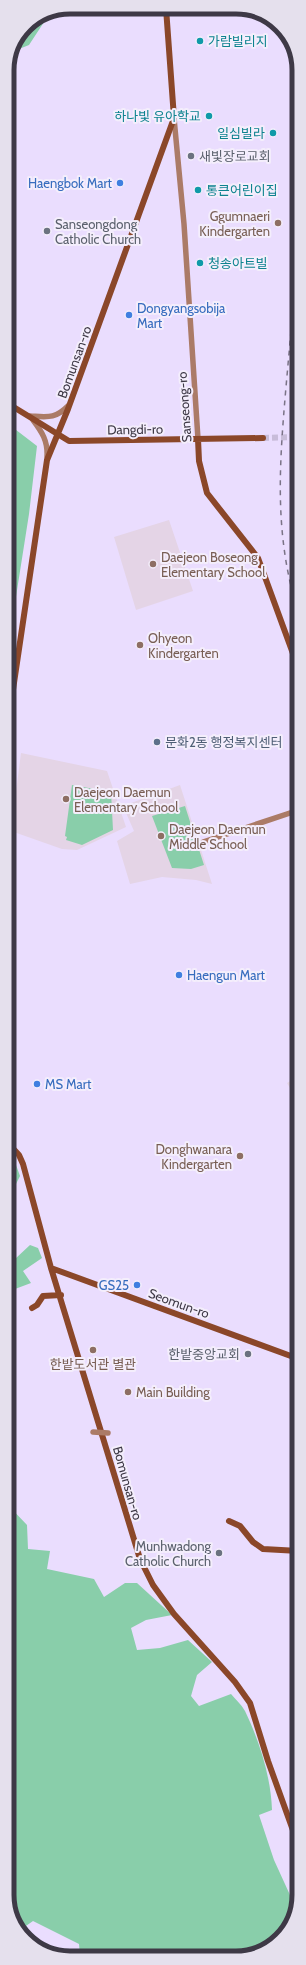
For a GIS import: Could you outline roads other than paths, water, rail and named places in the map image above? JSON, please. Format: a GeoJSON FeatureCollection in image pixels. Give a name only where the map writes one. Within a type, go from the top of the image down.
{"type":"FeatureCollection","features":[{"type":"Feature","properties":{"kind":"main road","name":"Bomunsan-ro"},"geometry":{"type":"LineString","coordinates":[[14,683],[47,460],[70,404],[174,118],[166,14]]}},
{"type":"Feature","properties":{"kind":"main road","name":"Dangdi-ro"},"geometry":{"type":"LineString","coordinates":[[14,407],[68,441],[263,438]]}},
{"type":"Feature","properties":{"kind":"main road","name":"Sanseong-ro"},"geometry":{"type":"LineString","coordinates":[[198,439],[199,461],[207,493],[258,558],[292,651]]}},
{"type":"Feature","properties":{"kind":"main road","name":"Bomunsan-ro"},"geometry":{"type":"LineString","coordinates":[[14,1150],[24,1164],[51,1268],[61,1295],[140,1559],[153,1585],[174,1614],[236,1682],[250,1703],[268,1761],[292,1828]]}},
{"type":"Feature","properties":{"kind":"main road","name":"Seomun-ro"},"geometry":{"type":"LineString","coordinates":[[51,1268],[292,1356]]}},
{"type":"Feature","properties":{"kind":"main road"},"geometry":{"type":"LineString","coordinates":[[32,1308],[43,1296],[61,1295]]}},
{"type":"Feature","properties":{"kind":"main road"},"geometry":{"type":"LineString","coordinates":[[228,1519],[240,1526],[253,1542],[263,1549],[292,1551]]}},
{"type":"Feature","properties":{"kind":"street","name":"Sanseong-ro"},"geometry":{"type":"LineString","coordinates":[[174,118],[184,224],[198,439]]}},
{"type":"Feature","properties":{"kind":"street"},"geometry":{"type":"LineString","coordinates":[[30,416],[54,417],[60,415],[70,404]]}},
{"type":"Feature","properties":{"kind":"street"},"geometry":{"type":"LineString","coordinates":[[30,416],[41,431],[48,445],[47,460]]}},
{"type":"Feature","properties":{"kind":"street"},"geometry":{"type":"LineString","coordinates":[[203,842],[292,812]]}},
{"type":"Feature","properties":{"kind":"street"},"geometry":{"type":"LineString","coordinates":[[93,1432],[108,1433]]}},
{"type":"Feature","properties":{"kind":"tunnel"},"geometry":{"type":"LineString","coordinates":[[263,438],[292,437]]}},
{"type":"Feature","properties":{"kind":"railway"},"geometry":{"type":"LineString","coordinates":[[292,323],[280,474],[282,530],[285,558],[292,590]]}},
{"type":"Feature","properties":{"kind":"place","name":"가람빌리지"},"geometry":{"type":"Point","coordinates":[200,41]}},
{"type":"Feature","properties":{"kind":"place","name":"하나빛 유아학교"},"geometry":{"type":"Point","coordinates":[209,116]}},
{"type":"Feature","properties":{"kind":"place","name":"일심빌라"},"geometry":{"type":"Point","coordinates":[273,133]}},
{"type":"Feature","properties":{"kind":"place","name":"새빛장로교회"},"geometry":{"type":"Point","coordinates":[191,156]}},
{"type":"Feature","properties":{"kind":"place","name":"Haengbok Mart"},"geometry":{"type":"Point","coordinates":[120,183]}},
{"type":"Feature","properties":{"kind":"place","name":"통큰어린이집"},"geometry":{"type":"Point","coordinates":[198,190]}},
{"type":"Feature","properties":{"kind":"place","name":"Ggumnaeri Kindergarten"},"geometry":{"type":"Point","coordinates":[278,223]}},
{"type":"Feature","properties":{"kind":"place","name":"Sanseongdong Catholic Church"},"geometry":{"type":"Point","coordinates":[47,231]}},
{"type":"Feature","properties":{"kind":"place","name":"청송아트빌"},"geometry":{"type":"Point","coordinates":[200,263]}},
{"type":"Feature","properties":{"kind":"place","name":"Dongyangsobija Mart"},"geometry":{"type":"Point","coordinates":[129,315]}},
{"type":"Feature","properties":{"kind":"place","name":"Daejeon Boseong Elementary School"},"geometry":{"type":"Point","coordinates":[153,564]}},
{"type":"Feature","properties":{"kind":"place","name":"Ohyeon Kindergarten"},"geometry":{"type":"Point","coordinates":[140,645]}},
{"type":"Feature","properties":{"kind":"place","name":"문화2동 행정복지센터"},"geometry":{"type":"Point","coordinates":[157,742]}},
{"type":"Feature","properties":{"kind":"place","name":"Daejeon Daemun Elementary School"},"geometry":{"type":"Point","coordinates":[66,799]}},
{"type":"Feature","properties":{"kind":"place","name":"Daejeon Daemun Middle School"},"geometry":{"type":"Point","coordinates":[161,836]}},
{"type":"Feature","properties":{"kind":"place","name":"Haengun Mart"},"geometry":{"type":"Point","coordinates":[179,975]}},
{"type":"Feature","properties":{"kind":"place","name":"MS Mart"},"geometry":{"type":"Point","coordinates":[37,1084]}},
{"type":"Feature","properties":{"kind":"place","name":"Donghwanara Kindergarten"},"geometry":{"type":"Point","coordinates":[240,1156]}},
{"type":"Feature","properties":{"kind":"place","name":"GS25"},"geometry":{"type":"Point","coordinates":[137,1285]}},
{"type":"Feature","properties":{"kind":"place","name":"한밭도서관 별관"},"geometry":{"type":"Point","coordinates":[93,1350]}},
{"type":"Feature","properties":{"kind":"place","name":"한밭중앙교회"},"geometry":{"type":"Point","coordinates":[248,1354]}},
{"type":"Feature","properties":{"kind":"place","name":"Main Building"},"geometry":{"type":"Point","coordinates":[128,1392]}},
{"type":"Feature","properties":{"kind":"place","name":"Munhwadong Catholic Church"},"geometry":{"type":"Point","coordinates":[219,1553]}}]}
